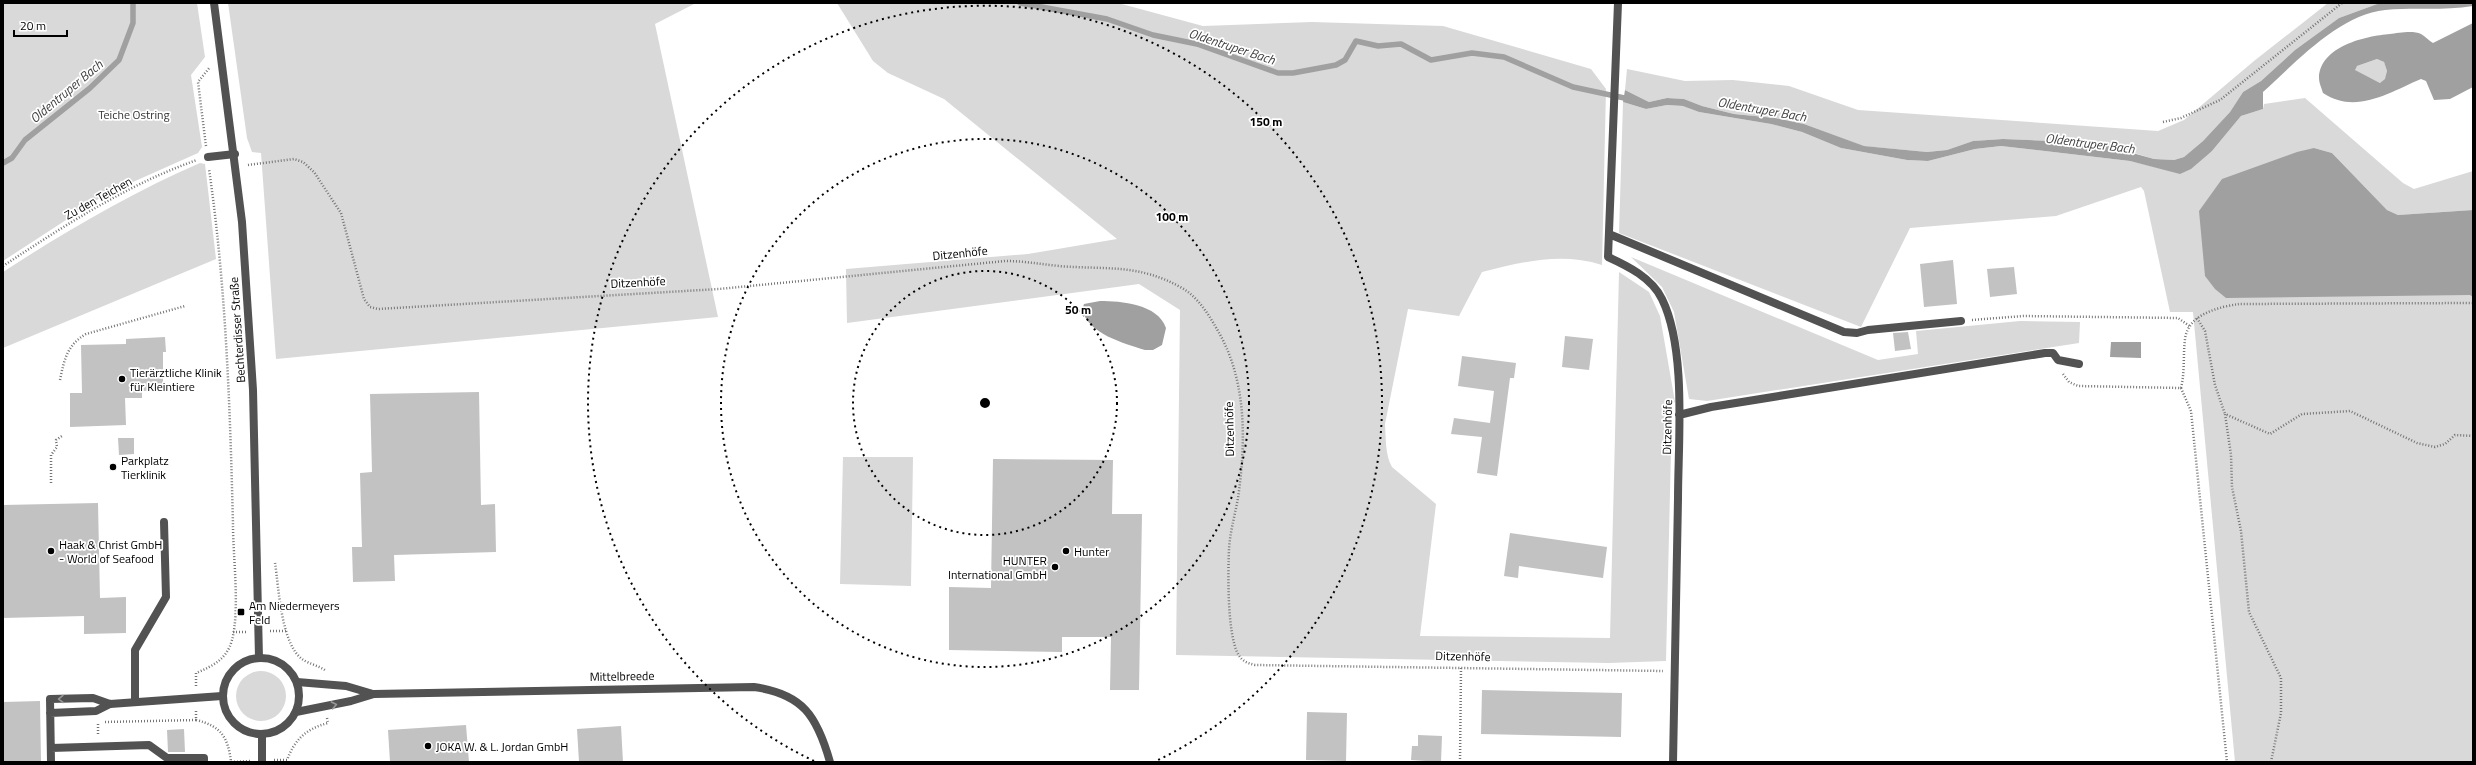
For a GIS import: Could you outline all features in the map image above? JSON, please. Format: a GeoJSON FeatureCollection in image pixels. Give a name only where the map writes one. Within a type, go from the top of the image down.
{"type":"FeatureCollection","features":[{"type":"Feature","properties":{"kind":"street","name":"Bechterdisser Straße"},"geometry":{"type":"LineString","coordinates":[[214,3],[237,166],[253,390],[260,658]]}},
{"type":"Feature","properties":{"kind":"street"},"geometry":{"type":"LineString","coordinates":[[1618,3],[1609,234],[1844,332],[1857,333],[1868,330],[1961,321]]}},
{"type":"Feature","properties":{"kind":"street"},"geometry":{"type":"LineString","coordinates":[[208,157],[235,154]]}},
{"type":"Feature","properties":{"kind":"street","name":"Ditzenhöfe"},"geometry":{"type":"LineString","coordinates":[[1609,234],[1608,257],[1636,272],[1652,284],[1661,298],[1668,314],[1676,360],[1680,400],[1676,671]]}},
{"type":"Feature","properties":{"kind":"street"},"geometry":{"type":"LineString","coordinates":[[1679,415],[1712,407],[2045,353],[2053,353],[2058,360],[2079,364]]}},
{"type":"Feature","properties":{"kind":"street"},"geometry":{"type":"LineString","coordinates":[[135,701],[135,650],[166,597],[164,522]]}},
{"type":"Feature","properties":{"kind":"street"},"geometry":{"type":"LineString","coordinates":[[260,658],[275,661],[288,669],[297,682],[299,698],[296,712],[288,724],[276,732],[262,735],[247,732],[234,724],[225,712],[222,696],[225,682],[233,670],[245,661],[260,658]]}},
{"type":"Feature","properties":{"kind":"street"},"geometry":{"type":"LineString","coordinates":[[1673,762],[1676,671]]}},
{"type":"Feature","properties":{"kind":"street"},"geometry":{"type":"LineString","coordinates":[[297,682],[346,686],[374,694]]}},
{"type":"Feature","properties":{"kind":"street","name":"Mittelbreede"},"geometry":{"type":"LineString","coordinates":[[374,694],[734,686],[772,689],[795,699],[803,706],[820,733],[830,762]]}},
{"type":"Feature","properties":{"kind":"street"},"geometry":{"type":"LineString","coordinates":[[296,712],[351,701],[374,694]]}},
{"type":"Feature","properties":{"kind":"street"},"geometry":{"type":"LineString","coordinates":[[50,713],[96,711],[110,704],[135,701],[222,696]]}},
{"type":"Feature","properties":{"kind":"street"},"geometry":{"type":"LineString","coordinates":[[51,762],[50,699],[93,698],[110,704]]}},
{"type":"Feature","properties":{"kind":"street"},"geometry":{"type":"LineString","coordinates":[[262,735],[262,762]]}},
{"type":"Feature","properties":{"kind":"street"},"geometry":{"type":"LineString","coordinates":[[51,748],[149,745],[167,758],[204,758],[204,762]]}},
{"type":"Feature","properties":{"kind":"path"},"geometry":{"type":"LineString","coordinates":[[2163,122],[2181,118],[2220,100],[2342,3]]}},
{"type":"Feature","properties":{"kind":"path"},"geometry":{"type":"LineString","coordinates":[[196,720],[196,673],[212,667],[222,660],[228,650],[233,632],[235,604],[231,467],[222,294],[216,219],[198,82],[222,53]]}},
{"type":"Feature","properties":{"kind":"path","name":"Zu den Teichen"},"geometry":{"type":"LineString","coordinates":[[3,266],[70,224],[151,179],[208,157]]}},
{"type":"Feature","properties":{"kind":"path","name":"Ditzenhöfe"},"geometry":{"type":"LineString","coordinates":[[237,166],[294,159],[303,162],[314,172],[341,213],[364,299],[370,307],[378,309],[719,289],[1005,261],[1140,271],[1183,289],[1206,310],[1224,341],[1236,373],[1242,406],[1242,440],[1238,498],[1229,548],[1229,603],[1238,653],[1245,662],[1255,665],[1676,671]]}},
{"type":"Feature","properties":{"kind":"path"},"geometry":{"type":"LineString","coordinates":[[2227,762],[2191,411],[2181,388],[2183,380],[2185,336],[2197,318],[2221,307],[2239,304],[2473,303]]}},
{"type":"Feature","properties":{"kind":"path"},"geometry":{"type":"LineString","coordinates":[[60,380],[67,353],[78,339],[86,334],[185,306]]}},
{"type":"Feature","properties":{"kind":"path"},"geometry":{"type":"LineString","coordinates":[[1961,321],[2023,316],[2178,318],[2191,327]]}},
{"type":"Feature","properties":{"kind":"path"},"geometry":{"type":"LineString","coordinates":[[2197,318],[2205,331],[2215,385],[2225,414],[2231,455],[2232,487],[2241,531],[2249,612],[2282,678],[2281,713],[2271,762]]}},
{"type":"Feature","properties":{"kind":"path"},"geometry":{"type":"LineString","coordinates":[[2058,360],[2065,378],[2074,385],[2181,388]]}},
{"type":"Feature","properties":{"kind":"path"},"geometry":{"type":"LineString","coordinates":[[2225,414],[2270,434],[2302,414],[2350,411],[2418,443],[2436,447],[2445,444],[2455,435],[2473,436]]}},
{"type":"Feature","properties":{"kind":"path"},"geometry":{"type":"LineString","coordinates":[[51,483],[51,455],[56,447],[56,440],[62,436]]}},
{"type":"Feature","properties":{"kind":"path"},"geometry":{"type":"LineString","coordinates":[[1460,762],[1461,668]]}},
{"type":"Feature","properties":{"kind":"path"},"geometry":{"type":"LineString","coordinates":[[98,722],[196,720],[217,727],[229,749],[231,762]]}},
{"type":"Feature","properties":{"kind":"green space","name":"Teiche Ostring"},"geometry":{"type":"Polygon","coordinates":[[[3,3],[197,3],[205,57],[191,75],[202,147],[198,153],[106,194],[3,261],[3,3]]]}},
{"type":"Feature","properties":{"kind":"green space"},"geometry":{"type":"Polygon","coordinates":[[[228,3],[696,3],[655,24],[718,317],[276,359],[261,153],[252,152],[247,138],[228,3]]]}},
{"type":"Feature","properties":{"kind":"green space"},"geometry":{"type":"Polygon","coordinates":[[[837,3],[1118,3],[1203,26],[1312,22],[1443,26],[1591,69],[1606,89],[1602,265],[1572,259],[1557,259],[1512,265],[1482,272],[1459,316],[1408,309],[1385,424],[1386,446],[1392,467],[1436,504],[1420,636],[1610,638],[1619,272],[1649,292],[1660,316],[1675,402],[1664,410],[1671,450],[1666,661],[1609,663],[1176,655],[1180,310],[1139,284],[847,323],[846,269],[1028,254],[1117,239],[944,99],[888,73],[873,61],[837,3]]]}},
{"type":"Feature","properties":{"kind":"green space"},"geometry":{"type":"Polygon","coordinates":[[[2328,3],[2380,3],[2339,18],[2295,50],[2261,81],[2243,92],[2230,112],[2203,141],[2184,157],[2174,160],[2154,159],[2131,152],[2072,142],[2003,139],[1973,141],[1947,150],[1927,152],[1863,146],[1804,124],[1775,118],[1734,114],[1702,106],[1684,99],[1667,98],[1649,102],[1625,90],[1627,69],[1685,81],[1733,80],[1789,86],[1858,110],[2158,131],[2184,120],[2254,61],[2328,3]]]}},
{"type":"Feature","properties":{"kind":"green space"},"geometry":{"type":"Polygon","coordinates":[[[2377,59],[2384,62],[2387,71],[2386,79],[2380,83],[2354,70],[2357,66],[2377,59]]]}},
{"type":"Feature","properties":{"kind":"green space"},"geometry":{"type":"Polygon","coordinates":[[[2305,98],[2403,183],[2414,189],[2473,171],[2473,210],[2398,215],[2387,210],[2332,153],[2314,148],[2473,297],[2473,762],[2235,762],[2193,312],[2170,312],[2144,191],[2141,187],[2056,216],[1910,228],[1861,327],[1619,233],[1623,102],[1646,109],[1667,105],[1684,106],[1699,112],[1771,124],[1802,132],[1841,148],[1907,160],[1928,161],[1975,149],[2001,146],[2130,161],[2180,173],[2212,151],[2241,116],[2263,109],[2264,104],[2305,98]]]}},
{"type":"Feature","properties":{"kind":"green space"},"geometry":{"type":"Polygon","coordinates":[[[200,163],[205,164],[216,259],[3,348],[3,272],[99,213],[200,163]]]}},
{"type":"Feature","properties":{"kind":"green space"},"geometry":{"type":"Polygon","coordinates":[[[1631,257],[1878,360],[1918,354],[1916,331],[2020,321],[2080,322],[2079,343],[1707,401],[1689,399],[1674,312],[1662,287],[1631,257]]]}},
{"type":"Feature","properties":{"kind":"green space"},"geometry":{"type":"Polygon","coordinates":[[[843,457],[913,457],[911,586],[840,584],[843,457]]]}},
{"type":"Feature","properties":{"kind":"green space"},"geometry":{"type":"Polygon","coordinates":[[[261,671],[270,673],[281,682],[286,696],[284,705],[275,716],[261,721],[252,719],[241,710],[236,696],[238,687],[247,676],[261,671]]]}},
{"type":"Feature","properties":{"kind":"shaded area"},"geometry":{"type":"Polygon","coordinates":[[[2380,3],[2473,3],[2473,6],[2385,10],[2368,13],[2351,20],[2335,30],[2304,54],[2263,92],[2263,109],[2241,116],[2212,151],[2191,169],[2180,174],[2130,161],[2001,146],[1975,149],[1928,161],[1907,160],[1841,148],[1802,132],[1771,124],[1699,112],[1683,106],[1667,105],[1646,109],[1623,102],[1625,90],[1649,102],[1667,98],[1684,99],[1702,106],[1734,114],[1775,118],[1804,124],[1864,146],[1927,152],[1947,150],[1973,141],[2003,139],[2072,142],[2104,145],[2154,159],[2174,160],[2184,157],[2203,141],[2230,112],[2243,92],[2261,81],[2295,50],[2339,18],[2380,3]]]}},
{"type":"Feature","properties":{"kind":"shaded area"},"geometry":{"type":"Polygon","coordinates":[[[2473,23],[2473,87],[2450,99],[2434,100],[2426,81],[2421,79],[2385,95],[2360,102],[2348,102],[2335,99],[2323,93],[2319,78],[2321,67],[2327,58],[2336,51],[2357,40],[2380,35],[2410,32],[2421,34],[2433,43],[2473,23]],[[2377,59],[2357,66],[2355,70],[2380,83],[2385,79],[2387,71],[2384,62],[2377,59]]]}},
{"type":"Feature","properties":{"kind":"shaded area"},"geometry":{"type":"Polygon","coordinates":[[[2314,148],[2332,153],[2387,210],[2398,215],[2473,210],[2473,297],[2470,295],[2226,298],[2215,289],[2205,276],[2199,211],[2222,179],[2297,152],[2314,148]]]}},
{"type":"Feature","properties":{"kind":"shaded area"},"geometry":{"type":"Polygon","coordinates":[[[1100,301],[1128,303],[1147,309],[1155,314],[1162,320],[1166,328],[1162,345],[1153,350],[1145,350],[1117,341],[1099,331],[1086,318],[1082,310],[1084,304],[1100,301]]]}},
{"type":"Feature","properties":{"kind":"shaded area"},"geometry":{"type":"Polygon","coordinates":[[[2111,342],[2141,342],[2141,358],[2110,357],[2111,342]]]}},
{"type":"Feature","properties":{"kind":"building"},"geometry":{"type":"Polygon","coordinates":[[[1953,260],[1957,304],[1924,307],[1920,264],[1953,260]]]}},
{"type":"Feature","properties":{"kind":"building"},"geometry":{"type":"Polygon","coordinates":[[[2014,267],[2017,294],[1990,297],[1987,269],[2014,267]]]}},
{"type":"Feature","properties":{"kind":"building"},"geometry":{"type":"Polygon","coordinates":[[[1908,332],[1911,349],[1895,351],[1893,333],[1908,332]]]}},
{"type":"Feature","properties":{"kind":"building"},"geometry":{"type":"Polygon","coordinates":[[[1565,336],[1593,339],[1589,370],[1562,367],[1565,336]]]}},
{"type":"Feature","properties":{"kind":"building","name":"Tierärztliche Klinik für Kleintiere"},"geometry":{"type":"Polygon","coordinates":[[[165,337],[166,352],[163,352],[163,390],[142,391],[142,398],[125,398],[126,425],[70,427],[70,393],[82,393],[81,345],[126,344],[126,339],[165,337]]]}},
{"type":"Feature","properties":{"kind":"building"},"geometry":{"type":"Polygon","coordinates":[[[1462,356],[1516,363],[1514,378],[1510,378],[1497,476],[1477,473],[1482,437],[1451,434],[1454,418],[1490,423],[1494,391],[1458,386],[1462,356]]]}},
{"type":"Feature","properties":{"kind":"building"},"geometry":{"type":"Polygon","coordinates":[[[479,392],[481,505],[495,504],[496,552],[394,555],[395,581],[353,582],[352,547],[362,547],[360,473],[372,472],[370,394],[479,392]]]}},
{"type":"Feature","properties":{"kind":"building"},"geometry":{"type":"Polygon","coordinates":[[[118,438],[134,438],[134,454],[119,455],[118,438]]]}},
{"type":"Feature","properties":{"kind":"building","name":"Hunter"},"geometry":{"type":"Polygon","coordinates":[[[993,459],[1113,460],[1112,514],[1142,514],[1139,690],[1110,690],[1111,637],[1062,637],[1062,652],[949,650],[949,587],[991,588],[993,459]]]}},
{"type":"Feature","properties":{"kind":"building","name":"Haak & Christ GmbH - World of Seafood"},"geometry":{"type":"Polygon","coordinates":[[[98,503],[100,598],[126,597],[126,633],[84,634],[84,616],[3,618],[3,505],[98,503]]]}},
{"type":"Feature","properties":{"kind":"building"},"geometry":{"type":"Polygon","coordinates":[[[1510,533],[1607,547],[1603,578],[1519,566],[1518,578],[1504,576],[1510,533]]]}},
{"type":"Feature","properties":{"kind":"building"},"geometry":{"type":"Polygon","coordinates":[[[1482,690],[1622,693],[1621,737],[1481,734],[1482,690]]]}},
{"type":"Feature","properties":{"kind":"building"},"geometry":{"type":"Polygon","coordinates":[[[40,701],[41,762],[3,762],[3,702],[40,701]]]}},
{"type":"Feature","properties":{"kind":"building"},"geometry":{"type":"Polygon","coordinates":[[[1307,712],[1347,713],[1346,761],[1306,760],[1307,712]]]}},
{"type":"Feature","properties":{"kind":"building","name":"JOKA W. & L. Jordan GmbH"},"geometry":{"type":"Polygon","coordinates":[[[466,725],[469,762],[390,762],[388,730],[466,725]]]}},
{"type":"Feature","properties":{"kind":"building"},"geometry":{"type":"Polygon","coordinates":[[[621,726],[623,762],[579,762],[577,729],[621,726]]]}},
{"type":"Feature","properties":{"kind":"building"},"geometry":{"type":"Polygon","coordinates":[[[184,729],[185,752],[168,752],[167,730],[184,729]]]}},
{"type":"Feature","properties":{"kind":"building"},"geometry":{"type":"Polygon","coordinates":[[[1418,735],[1442,736],[1441,762],[1411,760],[1412,746],[1418,746],[1418,735]]]}},
{"type":"Feature","properties":{"kind":"waterway","name":"Oldentruper Bach"},"geometry":{"type":"LineString","coordinates":[[3,163],[12,158],[25,140],[90,88],[119,60],[133,23],[133,3]]}},
{"type":"Feature","properties":{"kind":"waterway","name":"Oldentruper Bach"},"geometry":{"type":"LineString","coordinates":[[1020,3],[1107,19],[1153,35],[1197,44],[1278,73],[1293,73],[1336,65],[1345,60],[1356,41],[1378,46],[1401,44],[1431,60],[1472,53],[1504,57],[1573,87],[1629,99]]}},
{"type":"Feature","properties":{"kind":"place","name":"Tierärztliche Klinik für Kleintiere"},"geometry":{"type":"Point","coordinates":[122,379]}},
{"type":"Feature","properties":{"kind":"place","name":"Parkplatz Tierklinik"},"geometry":{"type":"Point","coordinates":[113,467]}},
{"type":"Feature","properties":{"kind":"place","name":"Haak & Christ GmbH - World of Seafood"},"geometry":{"type":"Point","coordinates":[51,551]}},
{"type":"Feature","properties":{"kind":"place","name":"Hunter"},"geometry":{"type":"Point","coordinates":[1066,551]}},
{"type":"Feature","properties":{"kind":"place","name":"HUNTER International GmbH"},"geometry":{"type":"Point","coordinates":[1055,567]}},
{"type":"Feature","properties":{"kind":"place","name":"Am Niedermeyers Feld"},"geometry":{"type":"Point","coordinates":[241,612]}},
{"type":"Feature","properties":{"kind":"place","name":"JOKA W. & L. Jordan GmbH"},"geometry":{"type":"Point","coordinates":[428,746]}}]}
